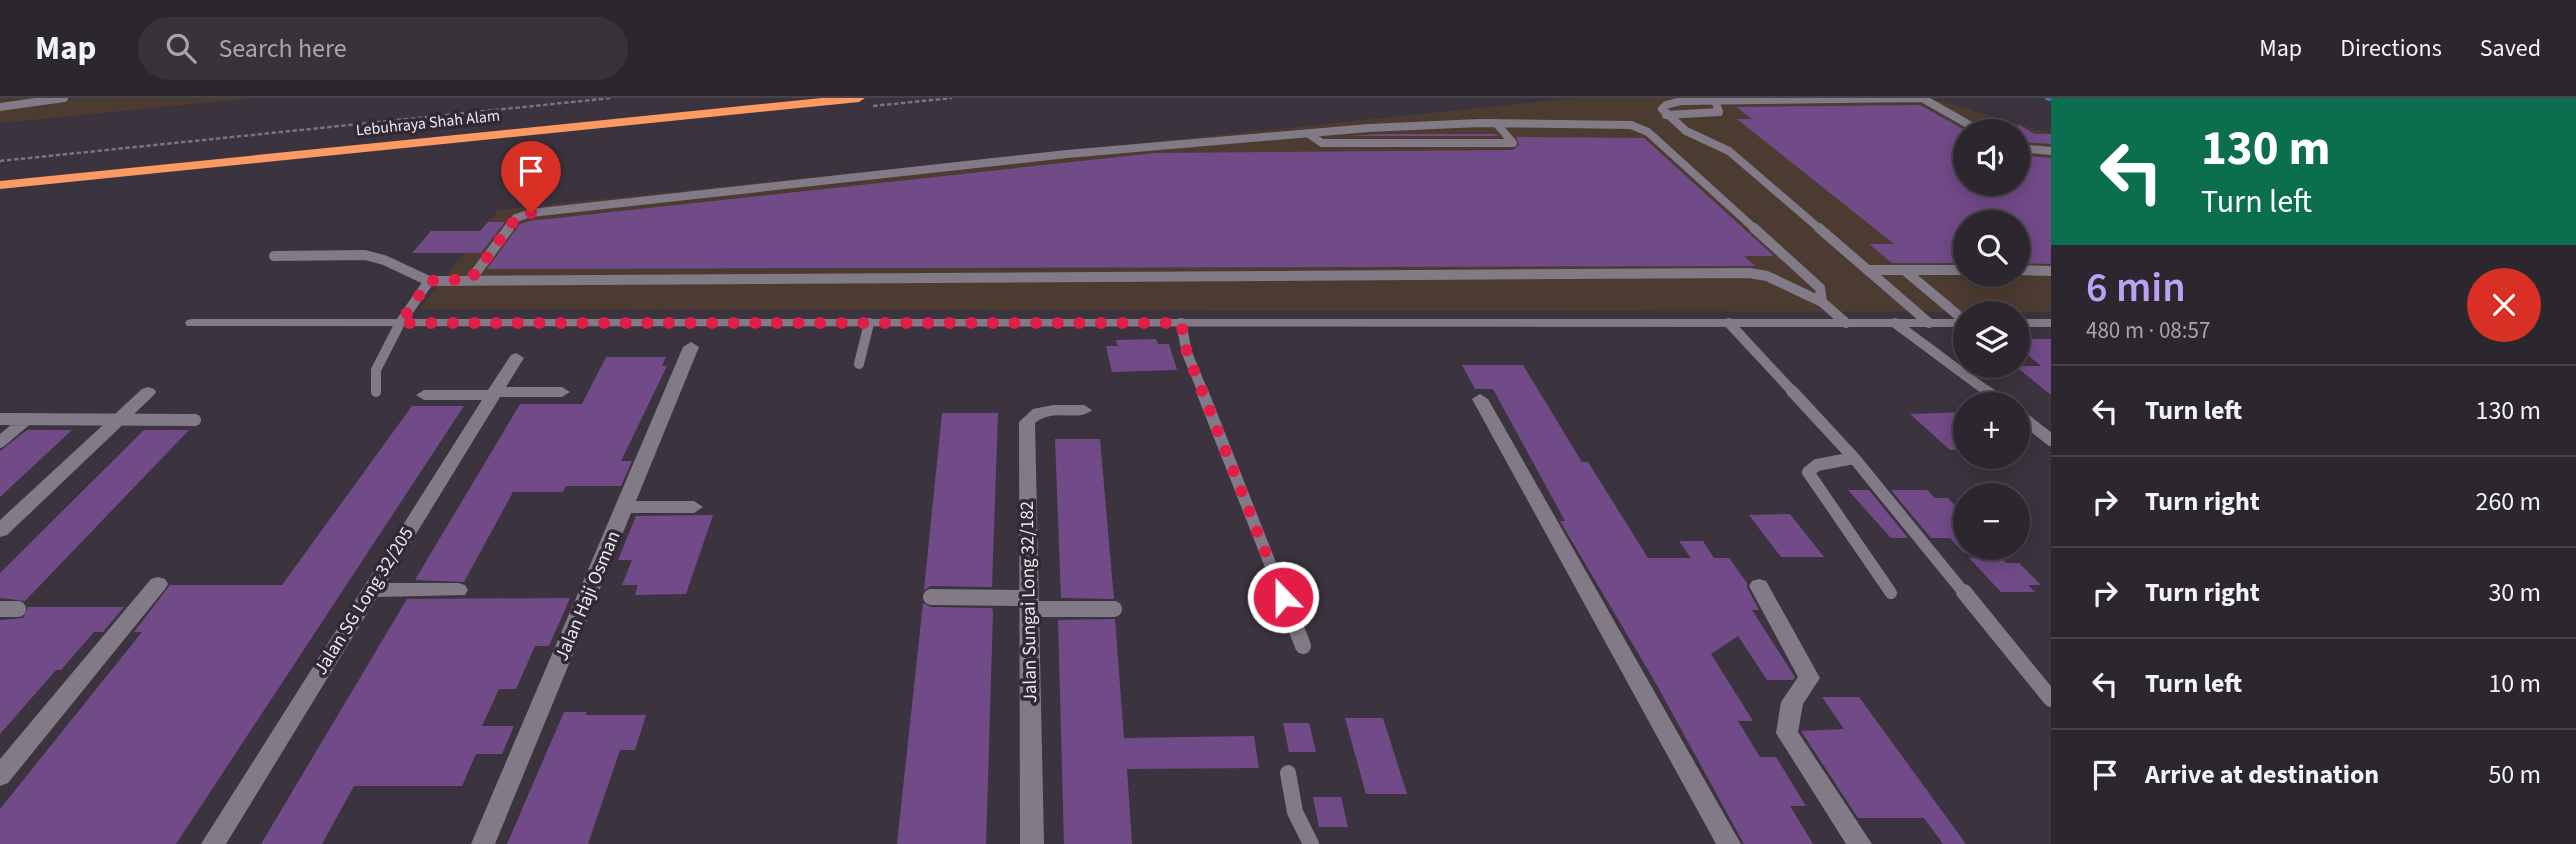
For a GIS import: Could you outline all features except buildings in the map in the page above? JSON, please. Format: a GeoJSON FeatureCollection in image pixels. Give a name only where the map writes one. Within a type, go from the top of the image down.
{"type":"FeatureCollection","features":[{"type":"Feature","properties":{"kind":"highway","name":"Lebuhraya Shah Alam"},"geometry":{"type":"LineString","coordinates":[[0,174],[723,98]]}},
{"type":"Feature","properties":{"kind":"highway","name":"Lebuhraya Shah Alam"},"geometry":{"type":"LineString","coordinates":[[0,185],[859,98]]}},
{"type":"Feature","properties":{"kind":"street"},"geometry":{"type":"LineString","coordinates":[[192,323],[1953,322]]}},
{"type":"Feature","properties":{"kind":"street"},"geometry":{"type":"LineString","coordinates":[[2030,323],[2051,323]]}},
{"type":"Feature","properties":{"kind":"street","name":"Jalan Haji Osman"},"geometry":{"type":"LineString","coordinates":[[483,844],[691,347]]}},
{"type":"Feature","properties":{"kind":"street","name":"Jalan SG Long 32/205"},"geometry":{"type":"LineString","coordinates":[[213,844],[516,358]]}},
{"type":"Feature","properties":{"kind":"street"},"geometry":{"type":"LineString","coordinates":[[0,531],[148,391]]}},
{"type":"Feature","properties":{"kind":"street"},"geometry":{"type":"LineString","coordinates":[[424,396],[562,392]]}},
{"type":"Feature","properties":{"kind":"street"},"geometry":{"type":"LineString","coordinates":[[1480,399],[1729,844]]}},
{"type":"Feature","properties":{"kind":"street","name":"Jalan Sungai Long 32/182"},"geometry":{"type":"LineString","coordinates":[[1032,844],[1027,422],[1041,411],[1084,410]]}},
{"type":"Feature","properties":{"kind":"street"},"geometry":{"type":"LineString","coordinates":[[626,507],[694,507]]}},
{"type":"Feature","properties":{"kind":"street"},"geometry":{"type":"LineString","coordinates":[[0,776],[158,584]]}},
{"type":"Feature","properties":{"kind":"street"},"geometry":{"type":"LineString","coordinates":[[1759,586],[1809,678],[1792,702],[1787,733],[1860,844]]}},
{"type":"Feature","properties":{"kind":"street"},"geometry":{"type":"LineString","coordinates":[[371,590],[458,590]]}},
{"type":"Feature","properties":{"kind":"lane"},"geometry":{"type":"LineString","coordinates":[[0,107],[65,98]]}},
{"type":"Feature","properties":{"kind":"lane"},"geometry":{"type":"LineString","coordinates":[[1929,323],[1729,151],[1711,140],[1686,131],[1662,109],[1666,105],[1715,100],[1921,98],[1959,119]]}},
{"type":"Feature","properties":{"kind":"lane"},"geometry":{"type":"LineString","coordinates":[[1308,134],[1322,143],[1513,143],[1496,123]]}},
{"type":"Feature","properties":{"kind":"lane"},"geometry":{"type":"LineString","coordinates":[[471,279],[516,218],[531,213],[1067,154],[1308,134],[1496,123],[1631,125],[1641,127],[1819,288],[1824,296],[1822,302]]}},
{"type":"Feature","properties":{"kind":"lane"},"geometry":{"type":"LineString","coordinates":[[2030,148],[2050,149]]}},
{"type":"Feature","properties":{"kind":"lane"},"geometry":{"type":"LineString","coordinates":[[274,256],[365,255],[384,260],[429,281],[1749,273],[1767,276],[1822,302],[1846,323]]}},
{"type":"Feature","properties":{"kind":"lane"},"geometry":{"type":"LineString","coordinates":[[1867,270],[1953,270]]}},
{"type":"Feature","properties":{"kind":"lane"},"geometry":{"type":"LineString","coordinates":[[1904,270],[1953,312]]}},
{"type":"Feature","properties":{"kind":"lane"},"geometry":{"type":"LineString","coordinates":[[2030,271],[2051,271]]}},
{"type":"Feature","properties":{"kind":"lane"},"geometry":{"type":"LineString","coordinates":[[376,393],[376,370],[400,323],[429,281]]}},
{"type":"Feature","properties":{"kind":"lane"},"geometry":{"type":"LineString","coordinates":[[859,364],[869,323]]}},
{"type":"Feature","properties":{"kind":"lane"},"geometry":{"type":"LineString","coordinates":[[1181,323],[1187,353],[1303,646]]}},
{"type":"Feature","properties":{"kind":"lane"},"geometry":{"type":"LineString","coordinates":[[1729,323],[1854,458],[2051,699]]}},
{"type":"Feature","properties":{"kind":"lane"},"geometry":{"type":"LineString","coordinates":[[1895,323],[1988,392]]}},
{"type":"Feature","properties":{"kind":"lane"},"geometry":{"type":"LineString","coordinates":[[0,419],[195,420]]}},
{"type":"Feature","properties":{"kind":"lane"},"geometry":{"type":"LineString","coordinates":[[0,442],[27,419]]}},
{"type":"Feature","properties":{"kind":"lane"},"geometry":{"type":"LineString","coordinates":[[2030,423],[2051,440]]}},
{"type":"Feature","properties":{"kind":"lane"},"geometry":{"type":"LineString","coordinates":[[1854,458],[1817,465],[1808,472],[1891,593]]}},
{"type":"Feature","properties":{"kind":"lane"},"geometry":{"type":"LineString","coordinates":[[931,597],[1114,609]]}},
{"type":"Feature","properties":{"kind":"lane"},"geometry":{"type":"LineString","coordinates":[[0,610],[18,609]]}},
{"type":"Feature","properties":{"kind":"lane"},"geometry":{"type":"LineString","coordinates":[[1288,773],[1295,811],[1311,844]]}},
{"type":"Feature","properties":{"kind":"path"},"geometry":{"type":"LineString","coordinates":[[0,161],[611,98]]}},
{"type":"Feature","properties":{"kind":"shaded area"},"geometry":{"type":"Polygon","coordinates":[[[0,98],[255,98],[0,123],[0,98]]]}},
{"type":"Feature","properties":{"kind":"shaded area"},"geometry":{"type":"Polygon","coordinates":[[[1574,98],[1931,98],[2001,119],[1953,119],[1953,196],[2030,196],[2030,128],[2051,134],[2051,312],[2030,312],[2030,301],[1953,301],[1953,312],[420,309],[498,210],[1574,98]]]}},
{"type":"Feature","properties":{"kind":"waterway"},"geometry":{"type":"LineString","coordinates":[[2047,98],[2051,99]]}},
{"type":"Feature","properties":{"kind":"route"},"geometry":{"type":"LineString","coordinates":[[531,213],[516,218],[471,279],[429,281],[400,323],[1181,323],[1187,353],[1283,597]]}}]}
